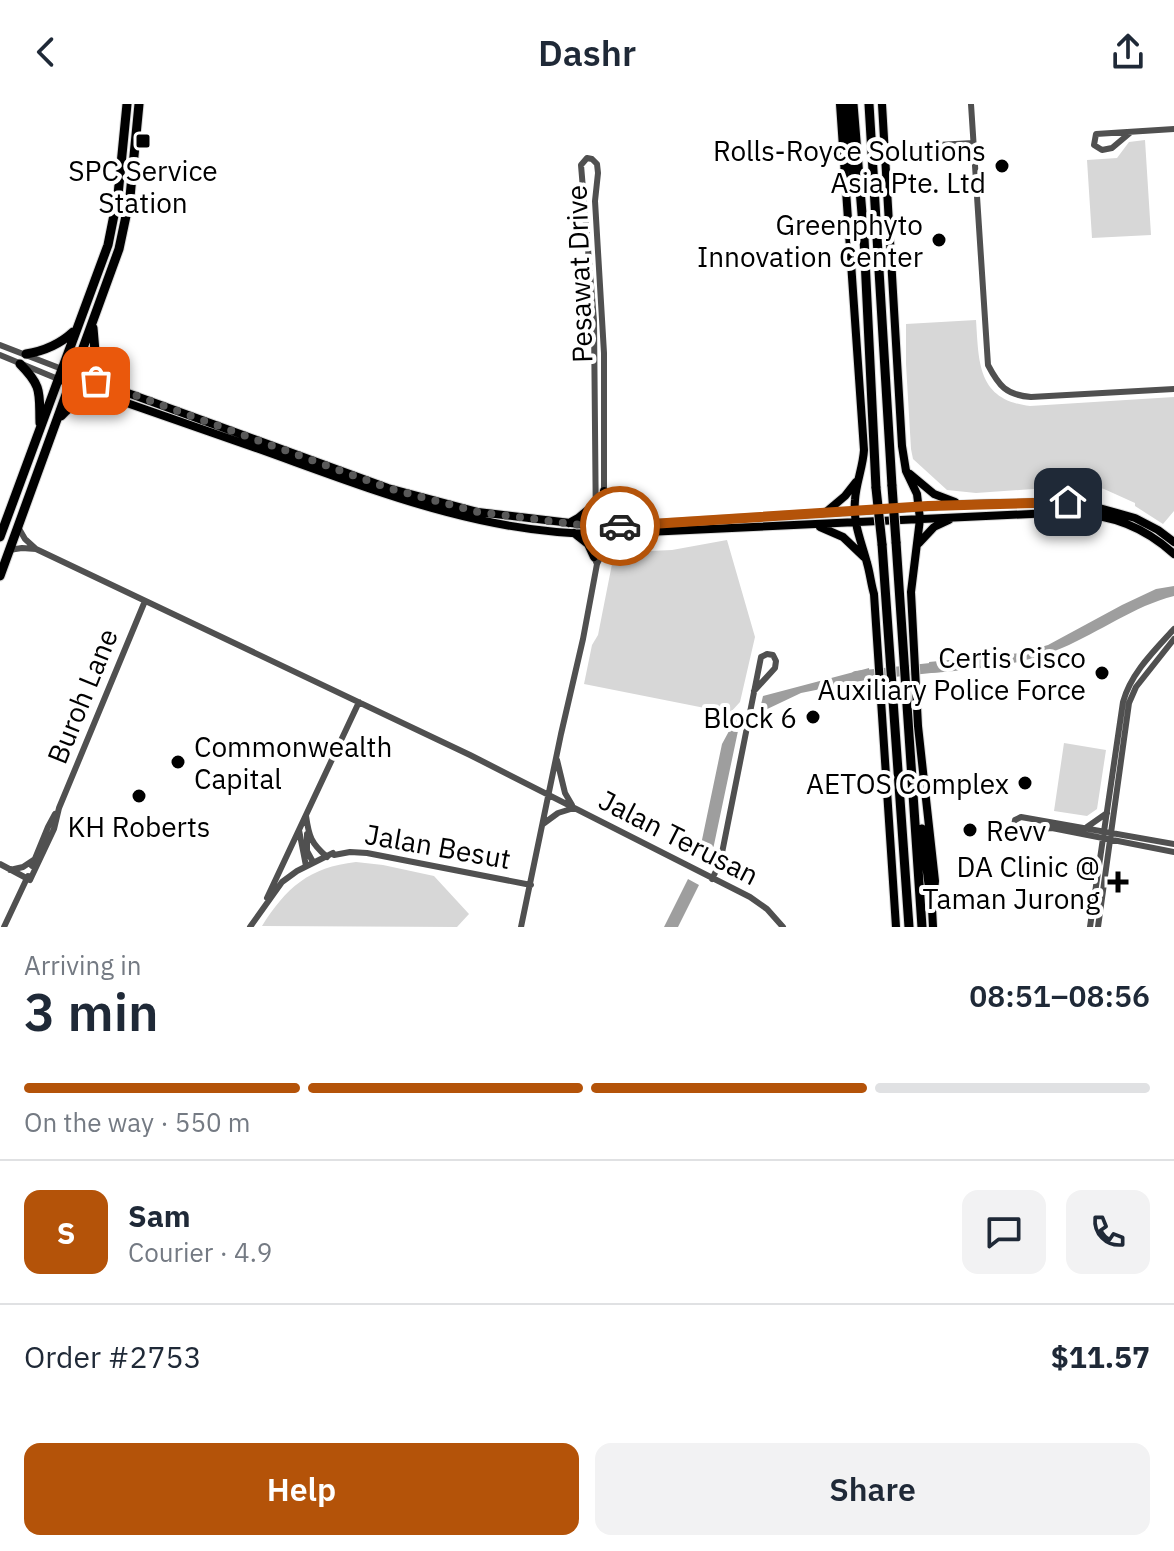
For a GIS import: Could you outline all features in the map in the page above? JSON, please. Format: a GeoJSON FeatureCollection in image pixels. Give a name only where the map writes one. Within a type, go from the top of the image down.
{"type":"FeatureCollection","features":[{"type":"Feature","properties":{"kind":"highway"},"geometry":{"type":"LineString","coordinates":[[0,537],[95,281],[113,223],[127,104]]}},
{"type":"Feature","properties":{"kind":"highway"},"geometry":{"type":"LineString","coordinates":[[0,576],[92,320],[112,273],[125,223],[139,104]]}},
{"type":"Feature","properties":{"kind":"highway"},"geometry":{"type":"LineString","coordinates":[[842,104],[854,181],[859,188]]}},
{"type":"Feature","properties":{"kind":"highway"},"geometry":{"type":"LineString","coordinates":[[853,104],[864,238],[876,488],[909,927]]}},
{"type":"Feature","properties":{"kind":"highway"},"geometry":{"type":"LineString","coordinates":[[869,104],[896,542],[909,658],[922,927]]}},
{"type":"Feature","properties":{"kind":"highway"},"geometry":{"type":"LineString","coordinates":[[874,175],[879,104]]}},
{"type":"Feature","properties":{"kind":"highway"},"geometry":{"type":"LineString","coordinates":[[56,422],[68,408],[81,400],[110,392],[96,363],[92,320]]}},
{"type":"Feature","properties":{"kind":"highway"},"geometry":{"type":"LineString","coordinates":[[40,430],[38,387],[23,359],[51,347],[75,330]]}},
{"type":"Feature","properties":{"kind":"highway"},"geometry":{"type":"LineString","coordinates":[[916,819],[921,826],[932,908]]}},
{"type":"Feature","properties":{"kind":"main road"},"geometry":{"type":"LineString","coordinates":[[842,104],[864,450],[855,511],[874,594],[896,927]]}},
{"type":"Feature","properties":{"kind":"main road"},"geometry":{"type":"LineString","coordinates":[[879,104],[902,446],[906,471],[917,494],[920,519],[913,565],[909,658]]}},
{"type":"Feature","properties":{"kind":"main road"},"geometry":{"type":"LineString","coordinates":[[62,369],[72,378],[386,495],[486,522],[574,533],[1072,512],[1129,523],[1174,554]]}},
{"type":"Feature","properties":{"kind":"main road"},"geometry":{"type":"LineString","coordinates":[[58,379],[72,378]]}},
{"type":"Feature","properties":{"kind":"main road"},"geometry":{"type":"LineString","coordinates":[[110,392],[388,488],[478,512],[600,530]]}},
{"type":"Feature","properties":{"kind":"main road"},"geometry":{"type":"LineString","coordinates":[[906,471],[934,494],[971,504]]}},
{"type":"Feature","properties":{"kind":"main road"},"geometry":{"type":"LineString","coordinates":[[826,513],[847,494],[861,474]]}},
{"type":"Feature","properties":{"kind":"main road"},"geometry":{"type":"LineString","coordinates":[[604,491],[610,509],[628,529]]}},
{"type":"Feature","properties":{"kind":"main road"},"geometry":{"type":"LineString","coordinates":[[574,533],[588,544],[597,558],[628,529],[919,507],[1068,502],[1135,518],[1174,542]]}},
{"type":"Feature","properties":{"kind":"main road"},"geometry":{"type":"LineString","coordinates":[[568,524],[595,504]]}},
{"type":"Feature","properties":{"kind":"main road"},"geometry":{"type":"LineString","coordinates":[[918,544],[934,527],[957,518]]}},
{"type":"Feature","properties":{"kind":"main road"},"geometry":{"type":"LineString","coordinates":[[814,525],[843,537],[867,561]]}},
{"type":"Feature","properties":{"kind":"main road"},"geometry":{"type":"LineString","coordinates":[[910,678],[935,881],[933,927]]}},
{"type":"Feature","properties":{"kind":"street"},"geometry":{"type":"LineString","coordinates":[[971,104],[988,365],[996,381],[1008,391],[1031,397],[1174,389]]}},
{"type":"Feature","properties":{"kind":"street"},"geometry":{"type":"LineString","coordinates":[[1131,132],[1112,148],[1102,150],[1094,145],[1096,134],[1174,129]]}},
{"type":"Feature","properties":{"kind":"street"},"geometry":{"type":"LineString","coordinates":[[884,148],[973,143]]}},
{"type":"Feature","properties":{"kind":"street","name":"Pesawat Drive"},"geometry":{"type":"LineString","coordinates":[[587,158],[597,164],[598,173],[595,201],[604,353],[604,491],[600,530],[595,504],[594,321],[581,165],[587,158]]}},
{"type":"Feature","properties":{"kind":"street"},"geometry":{"type":"LineString","coordinates":[[0,345],[58,379]]}},
{"type":"Feature","properties":{"kind":"street"},"geometry":{"type":"LineString","coordinates":[[0,355],[62,369]]}},
{"type":"Feature","properties":{"kind":"street"},"geometry":{"type":"LineString","coordinates":[[18,527],[36,549]]}},
{"type":"Feature","properties":{"kind":"street"},"geometry":{"type":"LineString","coordinates":[[521,927],[583,639],[600,530]]}},
{"type":"Feature","properties":{"kind":"street"},"geometry":{"type":"LineString","coordinates":[[9,550],[36,549]]}},
{"type":"Feature","properties":{"kind":"street","name":"Jalan Terusan"},"geometry":{"type":"LineString","coordinates":[[36,549],[470,755],[760,903],[783,927]]}},
{"type":"Feature","properties":{"kind":"street","name":"Buroh Lane"},"geometry":{"type":"LineString","coordinates":[[51,828],[145,601]]}},
{"type":"Feature","properties":{"kind":"street"},"geometry":{"type":"LineString","coordinates":[[1174,629],[1137,673],[1125,693],[1118,726],[1110,814],[1128,839],[1174,852]]}},
{"type":"Feature","properties":{"kind":"street"},"geometry":{"type":"LineString","coordinates":[[1090,927],[1131,696],[1174,639]]}},
{"type":"Feature","properties":{"kind":"street"},"geometry":{"type":"LineString","coordinates":[[712,879],[720,863],[754,691],[761,657],[773,655],[775,668],[754,691]]}},
{"type":"Feature","properties":{"kind":"street","name":"Jalan Besut"},"geometry":{"type":"LineString","coordinates":[[263,907],[359,702]]}},
{"type":"Feature","properties":{"kind":"street"},"geometry":{"type":"LineString","coordinates":[[543,824],[558,813],[574,808],[566,797],[556,757]]}},
{"type":"Feature","properties":{"kind":"street"},"geometry":{"type":"LineString","coordinates":[[1110,814],[1087,831],[1052,828],[1028,836],[1013,831],[1015,820],[1021,817],[1087,831],[1128,839],[1174,844]]}},
{"type":"Feature","properties":{"kind":"street"},"geometry":{"type":"LineString","coordinates":[[306,816],[315,847],[327,857]]}},
{"type":"Feature","properties":{"kind":"street"},"geometry":{"type":"LineString","coordinates":[[28,880],[51,828]]}},
{"type":"Feature","properties":{"kind":"street"},"geometry":{"type":"LineString","coordinates":[[4,927],[51,828]]}},
{"type":"Feature","properties":{"kind":"street"},"geometry":{"type":"LineString","coordinates":[[299,829],[309,864]]}},
{"type":"Feature","properties":{"kind":"street"},"geometry":{"type":"LineString","coordinates":[[308,831],[309,864]]}},
{"type":"Feature","properties":{"kind":"street"},"geometry":{"type":"LineString","coordinates":[[1087,831],[1104,856],[1098,927]]}},
{"type":"Feature","properties":{"kind":"street"},"geometry":{"type":"LineString","coordinates":[[1104,856],[1128,839]]}},
{"type":"Feature","properties":{"kind":"street","name":"Jalan Besut"},"geometry":{"type":"LineString","coordinates":[[250,927],[282,882],[333,853],[367,853],[531,885]]}},
{"type":"Feature","properties":{"kind":"street"},"geometry":{"type":"LineString","coordinates":[[10,870],[23,867],[35,859]]}},
{"type":"Feature","properties":{"kind":"street"},"geometry":{"type":"LineString","coordinates":[[0,864],[28,880]]}},
{"type":"Feature","properties":{"kind":"shaded area"},"geometry":{"type":"Polygon","coordinates":[[[1145,140],[1151,235],[1092,238],[1087,160],[1117,158],[1129,142],[1145,140]]]}},
{"type":"Feature","properties":{"kind":"shaded area"},"geometry":{"type":"Polygon","coordinates":[[[976,320],[984,376],[1000,396],[1013,402],[1030,406],[1174,397],[1174,511],[1163,524],[1135,503],[1088,485],[976,493],[947,490],[913,459],[906,324],[976,320]]]}},
{"type":"Feature","properties":{"kind":"shaded area"},"geometry":{"type":"Polygon","coordinates":[[[727,540],[755,637],[740,702],[730,713],[584,684],[592,645],[598,635],[612,564],[619,556],[627,552],[672,550],[727,540]]]}},
{"type":"Feature","properties":{"kind":"shaded area"},"geometry":{"type":"Polygon","coordinates":[[[1174,586],[1174,596],[1145,606],[1046,654],[997,666],[930,673],[929,662],[1020,653],[1048,645],[1156,589],[1174,586]]]}},
{"type":"Feature","properties":{"kind":"shaded area"},"geometry":{"type":"Polygon","coordinates":[[[869,668],[870,679],[801,693],[759,713],[763,696],[869,668]]]}},
{"type":"Feature","properties":{"kind":"shaded area"},"geometry":{"type":"Polygon","coordinates":[[[742,712],[711,859],[698,859],[722,744],[742,712]]]}},
{"type":"Feature","properties":{"kind":"shaded area"},"geometry":{"type":"Polygon","coordinates":[[[1064,743],[1106,750],[1097,809],[1087,816],[1054,811],[1064,743]]]}},
{"type":"Feature","properties":{"kind":"shaded area"},"geometry":{"type":"Polygon","coordinates":[[[356,862],[434,876],[469,914],[457,927],[262,926],[280,901],[300,882],[325,869],[356,862]]]}},
{"type":"Feature","properties":{"kind":"shaded area"},"geometry":{"type":"Polygon","coordinates":[[[688,879],[699,885],[678,927],[664,927],[688,879]]]}},
{"type":"Feature","properties":{"kind":"waterway"},"geometry":{"type":"LineString","coordinates":[[856,676],[940,667]]}},
{"type":"Feature","properties":{"kind":"way so far"},"geometry":{"type":"LineString","coordinates":[[96,381],[388,488],[478,512],[589,526],[620,526]]}},
{"type":"Feature","properties":{"kind":"place","name":"SPC Service Station"},"geometry":{"type":"Point","coordinates":[143,141]}},
{"type":"Feature","properties":{"kind":"place","name":"Rolls-Royce Solutions Asia Pte. Ltd"},"geometry":{"type":"Point","coordinates":[1002,166]}},
{"type":"Feature","properties":{"kind":"place","name":"Greenphyto Innovation Center"},"geometry":{"type":"Point","coordinates":[939,240]}},
{"type":"Feature","properties":{"kind":"place","name":"Certis Cisco Auxiliary Police Force"},"geometry":{"type":"Point","coordinates":[1102,673]}},
{"type":"Feature","properties":{"kind":"place","name":"Block 6"},"geometry":{"type":"Point","coordinates":[813,717]}},
{"type":"Feature","properties":{"kind":"place","name":"Commonwealth Capital"},"geometry":{"type":"Point","coordinates":[178,762]}},
{"type":"Feature","properties":{"kind":"place","name":"AETOS Complex"},"geometry":{"type":"Point","coordinates":[1025,783]}},
{"type":"Feature","properties":{"kind":"place","name":"KH Roberts"},"geometry":{"type":"Point","coordinates":[139,796]}},
{"type":"Feature","properties":{"kind":"place","name":"Revv"},"geometry":{"type":"Point","coordinates":[970,830]}},
{"type":"Feature","properties":{"kind":"place","name":"DA Clinic @ Taman Jurong"},"geometry":{"type":"Point","coordinates":[1118,882]}},
{"type":"Feature","properties":{"kind":"route"},"geometry":{"type":"LineString","coordinates":[[620,526],[928,506],[1068,502]]}}]}
